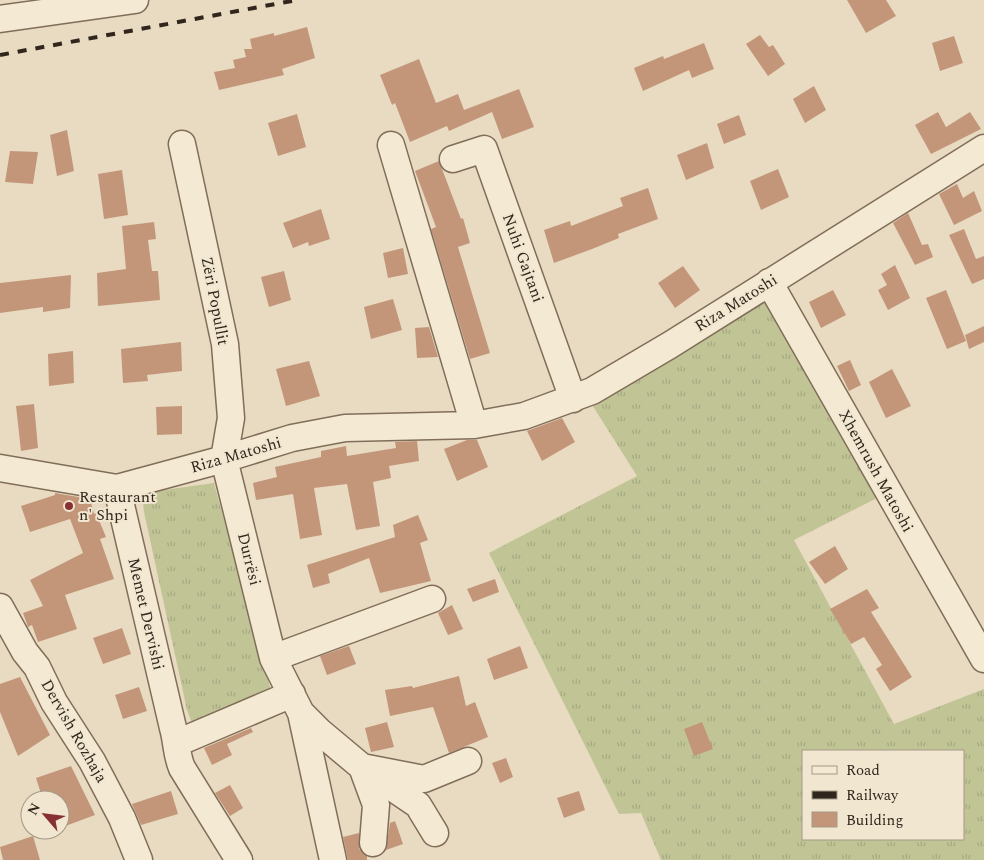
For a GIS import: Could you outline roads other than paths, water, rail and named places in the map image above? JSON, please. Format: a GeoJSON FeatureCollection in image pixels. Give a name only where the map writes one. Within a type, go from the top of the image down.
{"type":"FeatureCollection","features":[{"type":"Feature","properties":{"kind":"street"},"geometry":{"type":"LineString","coordinates":[[0,19],[135,0]]}},
{"type":"Feature","properties":{"kind":"street","name":"Zëri Popullit"},"geometry":{"type":"LineString","coordinates":[[182,144],[225,344],[231,418],[224,460]]}},
{"type":"Feature","properties":{"kind":"street"},"geometry":{"type":"LineString","coordinates":[[391,145],[474,425]]}},
{"type":"Feature","properties":{"kind":"street","name":"Nuhi Gajtani"},"geometry":{"type":"LineString","coordinates":[[453,158],[484,148],[572,399]]}},
{"type":"Feature","properties":{"kind":"street","name":"Riza Matoshi"},"geometry":{"type":"LineString","coordinates":[[0,468],[117,488],[224,460],[292,438],[345,428],[474,425],[524,416],[592,391],[769,282],[981,156]]}},
{"type":"Feature","properties":{"kind":"street","name":"Xhemrush Matoshi"},"geometry":{"type":"LineString","coordinates":[[769,282],[984,659]]}},
{"type":"Feature","properties":{"kind":"street","name":"Durrësi"},"geometry":{"type":"LineString","coordinates":[[224,460],[273,658],[296,703],[319,731],[362,767],[418,805],[435,833]]}},
{"type":"Feature","properties":{"kind":"street","name":"Memet Dervishi"},"geometry":{"type":"LineString","coordinates":[[117,488],[173,728],[178,739],[176,754],[182,768],[239,860]]}},
{"type":"Feature","properties":{"kind":"street"},"geometry":{"type":"LineString","coordinates":[[273,658],[432,598]]}},
{"type":"Feature","properties":{"kind":"street","name":"Dervish Rozhaja"},"geometry":{"type":"LineString","coordinates":[[0,606],[25,652],[37,667],[54,702],[92,762],[122,818],[139,860]]}},
{"type":"Feature","properties":{"kind":"street"},"geometry":{"type":"LineString","coordinates":[[178,739],[184,740],[296,703]]}},
{"type":"Feature","properties":{"kind":"street","name":"Durrësi"},"geometry":{"type":"LineString","coordinates":[[296,703],[333,860]]}},
{"type":"Feature","properties":{"kind":"street","name":"Durrësi"},"geometry":{"type":"LineString","coordinates":[[362,767],[424,779],[468,761]]}},
{"type":"Feature","properties":{"kind":"street","name":"Durrësi"},"geometry":{"type":"LineString","coordinates":[[362,767],[376,805],[374,843]]}},
{"type":"Feature","properties":{"kind":"railway"},"geometry":{"type":"LineString","coordinates":[[0,55],[297,0]]}},
{"type":"Feature","properties":{"kind":"place","name":"Restaurant n' Shpi"},"geometry":{"type":"Point","coordinates":[69,506]}}]}
